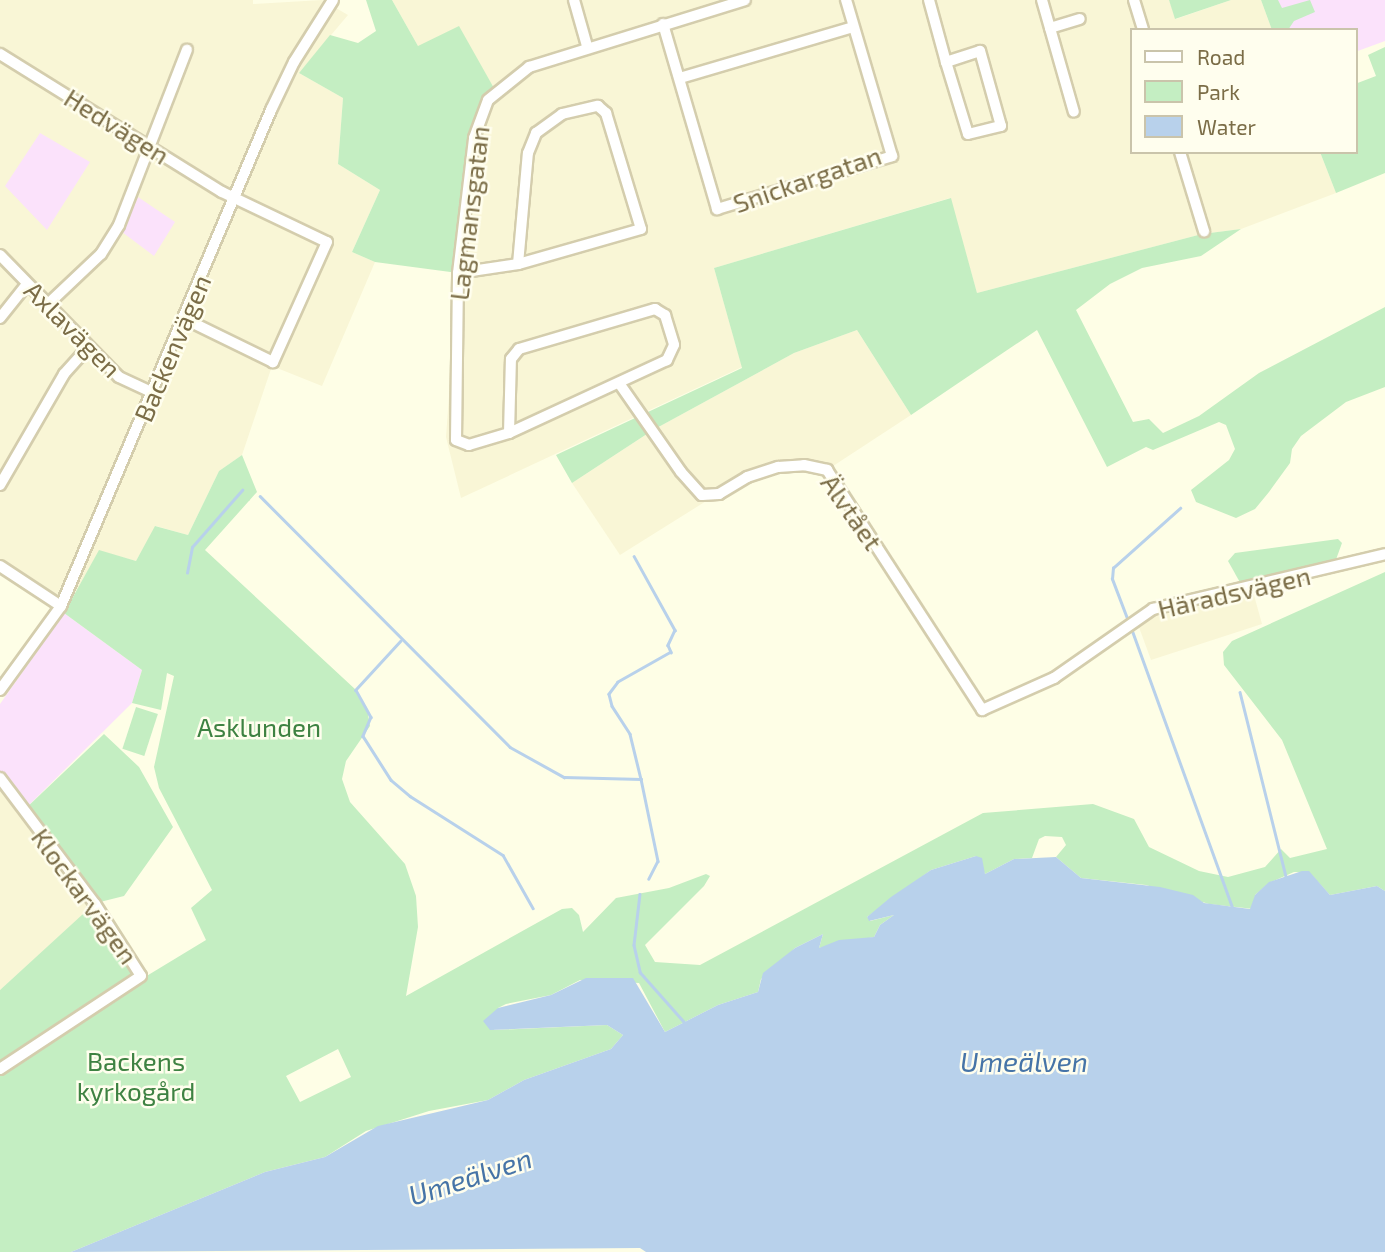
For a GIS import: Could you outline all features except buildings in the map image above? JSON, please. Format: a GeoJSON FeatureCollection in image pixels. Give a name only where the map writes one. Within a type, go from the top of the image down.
{"type":"FeatureCollection","features":[{"type":"Feature","properties":{"kind":"street","name":"Backenvägen"},"geometry":{"type":"LineString","coordinates":[[0,690],[61,607],[294,62],[333,0]]}},
{"type":"Feature","properties":{"kind":"street"},"geometry":{"type":"LineString","coordinates":[[574,0],[587,46]]}},
{"type":"Feature","properties":{"kind":"street","name":"Lagmansgatan"},"geometry":{"type":"LineString","coordinates":[[509,433],[469,445],[456,440],[458,273],[474,138],[488,100],[529,67],[587,46],[745,0]]}},
{"type":"Feature","properties":{"kind":"street","name":"Snickargatan"},"geometry":{"type":"LineString","coordinates":[[663,24],[717,209],[892,156],[846,0]]}},
{"type":"Feature","properties":{"kind":"street"},"geometry":{"type":"LineString","coordinates":[[929,0],[946,62],[968,134],[1002,125],[981,51],[946,62]]}},
{"type":"Feature","properties":{"kind":"street"},"geometry":{"type":"LineString","coordinates":[[1042,0],[1074,112]]}},
{"type":"Feature","properties":{"kind":"street"},"geometry":{"type":"LineString","coordinates":[[1134,0],[1142,28]]}},
{"type":"Feature","properties":{"kind":"street"},"geometry":{"type":"LineString","coordinates":[[1050,28],[1080,19]]}},
{"type":"Feature","properties":{"kind":"street"},"geometry":{"type":"LineString","coordinates":[[680,78],[853,27]]}},
{"type":"Feature","properties":{"kind":"street"},"geometry":{"type":"LineString","coordinates":[[47,305],[107,245],[150,146],[187,50]]}},
{"type":"Feature","properties":{"kind":"street","name":"Hedvägen"},"geometry":{"type":"LineString","coordinates":[[0,54],[234,199],[327,242],[273,362],[185,319]]}},
{"type":"Feature","properties":{"kind":"street"},"geometry":{"type":"LineString","coordinates":[[458,273],[518,264],[640,229],[606,113],[598,106],[562,114],[536,133],[528,153],[518,264]]}},
{"type":"Feature","properties":{"kind":"street"},"geometry":{"type":"LineString","coordinates":[[1181,154],[1204,231]]}},
{"type":"Feature","properties":{"kind":"street","name":"Axlavägen"},"geometry":{"type":"LineString","coordinates":[[0,255],[119,377],[153,393]]}},
{"type":"Feature","properties":{"kind":"street"},"geometry":{"type":"LineString","coordinates":[[0,318],[27,284]]}},
{"type":"Feature","properties":{"kind":"street"},"geometry":{"type":"LineString","coordinates":[[660,310],[674,345],[672,356],[509,433],[515,351],[660,310]]}},
{"type":"Feature","properties":{"kind":"street"},"geometry":{"type":"LineString","coordinates":[[0,485],[64,374],[88,347]]}},
{"type":"Feature","properties":{"kind":"street","name":"Älvtået"},"geometry":{"type":"LineString","coordinates":[[619,383],[681,472],[702,495],[719,494],[747,477],[778,467],[816,466],[827,470],[982,710]]}},
{"type":"Feature","properties":{"kind":"street","name":"Häradsvägen"},"geometry":{"type":"LineString","coordinates":[[982,710],[1054,678],[1153,609],[1385,555]]}},
{"type":"Feature","properties":{"kind":"street"},"geometry":{"type":"LineString","coordinates":[[0,566],[61,607]]}},
{"type":"Feature","properties":{"kind":"street","name":"Klockarvägen"},"geometry":{"type":"LineString","coordinates":[[0,778],[95,904],[139,970],[140,980],[0,1069]]}},
{"type":"Feature","properties":{"kind":"shaded area"},"geometry":{"type":"Polygon","coordinates":[[[0,0],[253,0],[253,4],[322,0],[348,15],[299,73],[343,98],[338,164],[380,190],[352,252],[375,262],[322,386],[272,366],[242,455],[219,471],[188,535],[156,526],[136,561],[99,551],[64,613],[0,566],[0,0]]]}},
{"type":"Feature","properties":{"kind":"shaded area"},"geometry":{"type":"Polygon","coordinates":[[[392,0],[1169,0],[1176,19],[1231,0],[1261,0],[1271,28],[1130,28],[1130,154],[1321,154],[1336,193],[1241,229],[1202,234],[977,293],[950,198],[714,268],[742,367],[461,498],[446,437],[458,273],[418,46],[392,0]]]}},
{"type":"Feature","properties":{"kind":"shaded area"},"geometry":{"type":"Polygon","coordinates":[[[1275,0],[1385,0],[1385,41],[1357,51],[1357,28],[1284,28],[1275,0]]]}},
{"type":"Feature","properties":{"kind":"shaded area"},"geometry":{"type":"Polygon","coordinates":[[[40,133],[90,162],[47,230],[5,186],[40,133]]]}},
{"type":"Feature","properties":{"kind":"shaded area"},"geometry":{"type":"Polygon","coordinates":[[[138,197],[175,222],[154,256],[122,232],[138,197]]]}},
{"type":"Feature","properties":{"kind":"shaded area"},"geometry":{"type":"Polygon","coordinates":[[[857,330],[911,415],[827,470],[795,465],[727,488],[620,555],[572,483],[653,430],[794,353],[857,330]]]}},
{"type":"Feature","properties":{"kind":"shaded area"},"geometry":{"type":"Polygon","coordinates":[[[1252,588],[1262,624],[1151,660],[1136,619],[1252,588]]]}},
{"type":"Feature","properties":{"kind":"shaded area"},"geometry":{"type":"Polygon","coordinates":[[[64,613],[142,670],[132,703],[23,811],[0,778],[0,704],[64,613]]]}},
{"type":"Feature","properties":{"kind":"shaded area"},"geometry":{"type":"Polygon","coordinates":[[[0,778],[95,904],[0,990],[0,778]]]}},
{"type":"Feature","properties":{"kind":"green space"},"geometry":{"type":"Polygon","coordinates":[[[366,0],[392,0],[418,46],[459,26],[495,90],[482,113],[458,273],[375,262],[352,252],[380,190],[338,164],[343,98],[299,73],[330,35],[358,43],[376,31],[366,0]]]}},
{"type":"Feature","properties":{"kind":"green space"},"geometry":{"type":"Polygon","coordinates":[[[1169,0],[1231,0],[1175,19],[1169,0]]]}},
{"type":"Feature","properties":{"kind":"green space"},"geometry":{"type":"Polygon","coordinates":[[[1261,0],[1278,0],[1282,8],[1310,0],[1315,12],[1294,21],[1289,28],[1271,28],[1261,0]]]}},
{"type":"Feature","properties":{"kind":"green space"},"geometry":{"type":"Polygon","coordinates":[[[1385,47],[1385,173],[1336,193],[1321,154],[1357,154],[1357,83],[1376,76],[1368,55],[1385,47]]]}},
{"type":"Feature","properties":{"kind":"green space"},"geometry":{"type":"Polygon","coordinates":[[[951,198],[977,293],[1202,234],[1241,229],[1201,256],[1142,268],[1110,284],[1076,310],[1133,422],[1149,419],[1163,433],[1199,416],[1259,373],[1385,307],[1385,387],[1346,402],[1301,436],[1292,449],[1290,463],[1269,492],[1255,509],[1236,518],[1196,502],[1191,490],[1229,460],[1235,449],[1226,425],[1219,422],[1153,450],[1146,447],[1107,467],[1037,330],[911,415],[857,330],[794,353],[653,430],[572,483],[556,455],[742,368],[714,268],[951,198]]]}},
{"type":"Feature","properties":{"kind":"green space"},"geometry":{"type":"Polygon","coordinates":[[[242,455],[257,492],[205,550],[356,690],[367,708],[370,726],[346,761],[342,779],[350,802],[405,864],[416,896],[418,927],[406,996],[562,909],[572,908],[579,915],[583,932],[616,898],[669,888],[706,874],[710,876],[704,886],[645,945],[655,962],[700,965],[983,813],[1093,804],[1134,819],[1149,847],[1199,871],[1228,877],[1265,867],[1281,849],[1290,858],[1327,849],[1282,740],[1224,665],[1223,652],[1232,641],[1385,572],[1385,891],[1377,886],[1330,895],[1309,872],[1294,872],[1269,883],[1255,895],[1254,909],[1209,904],[1146,885],[1081,878],[1056,857],[1066,845],[1062,837],[1045,836],[1039,839],[1032,858],[1014,859],[985,874],[976,856],[931,870],[867,917],[870,921],[894,915],[880,925],[874,937],[819,948],[823,934],[795,948],[761,979],[758,992],[718,1005],[665,1032],[639,983],[580,980],[551,995],[506,1004],[498,1008],[494,1030],[607,1025],[623,1035],[611,1049],[524,1080],[488,1100],[429,1111],[366,1131],[325,1157],[265,1172],[71,1252],[0,1252],[0,990],[95,903],[23,811],[104,734],[139,767],[173,827],[124,896],[96,903],[140,980],[206,940],[191,908],[212,890],[159,788],[154,767],[174,676],[167,673],[161,710],[132,703],[142,670],[64,613],[99,550],[136,561],[155,526],[188,535],[219,471],[242,455]],[[338,1049],[286,1076],[300,1102],[351,1077],[338,1049]]]}},
{"type":"Feature","properties":{"kind":"green space"},"geometry":{"type":"Polygon","coordinates":[[[1338,539],[1342,543],[1334,565],[1242,586],[1228,561],[1235,553],[1338,539]]]}},
{"type":"Feature","properties":{"kind":"green space"},"geometry":{"type":"Polygon","coordinates":[[[136,707],[158,714],[144,756],[122,749],[136,707]]]}},
{"type":"Feature","properties":{"kind":"water","name":"Umeälven"},"geometry":{"type":"Polygon","coordinates":[[[976,856],[982,858],[985,874],[1014,859],[1056,857],[1081,878],[1160,887],[1193,895],[1204,903],[1250,909],[1255,895],[1269,882],[1302,871],[1309,871],[1330,895],[1377,886],[1385,891],[1385,1252],[646,1252],[640,1248],[71,1252],[265,1172],[325,1157],[378,1126],[488,1100],[524,1080],[611,1049],[623,1035],[607,1025],[490,1030],[483,1021],[498,1008],[551,995],[586,978],[633,978],[665,1032],[718,1005],[758,992],[763,973],[795,948],[823,934],[819,948],[839,940],[874,937],[880,925],[894,915],[869,921],[867,917],[891,897],[931,870],[976,856]]]}},
{"type":"Feature","properties":{"kind":"waterway"},"geometry":{"type":"LineString","coordinates":[[187,573],[192,547],[242,490]]}},
{"type":"Feature","properties":{"kind":"waterway"},"geometry":{"type":"LineString","coordinates":[[260,496],[510,747],[564,777],[641,779]]}},
{"type":"Feature","properties":{"kind":"waterway"},"geometry":{"type":"LineString","coordinates":[[1128,621],[1112,579],[1113,568],[1180,508]]}},
{"type":"Feature","properties":{"kind":"waterway"},"geometry":{"type":"LineString","coordinates":[[634,556],[675,630],[668,645],[671,652],[618,682],[609,694],[612,706],[630,734],[641,779],[658,861],[649,879]]}},
{"type":"Feature","properties":{"kind":"waterway"},"geometry":{"type":"LineString","coordinates":[[1131,627],[1232,906]]}},
{"type":"Feature","properties":{"kind":"waterway"},"geometry":{"type":"LineString","coordinates":[[401,641],[356,690],[371,717],[363,736],[391,780],[410,796],[503,855],[533,908]]}},
{"type":"Feature","properties":{"kind":"waterway"},"geometry":{"type":"LineString","coordinates":[[1240,692],[1286,877]]}},
{"type":"Feature","properties":{"kind":"waterway"},"geometry":{"type":"LineString","coordinates":[[640,894],[634,945],[640,972],[686,1024]]}},
{"type":"Feature","properties":{"kind":"park label","name":"Asklunden"},"geometry":{"type":"Point","coordinates":[259,727]}},
{"type":"Feature","properties":{"kind":"park label","name":"Backens kyrkogård"},"geometry":{"type":"Point","coordinates":[136,1076]}}]}
